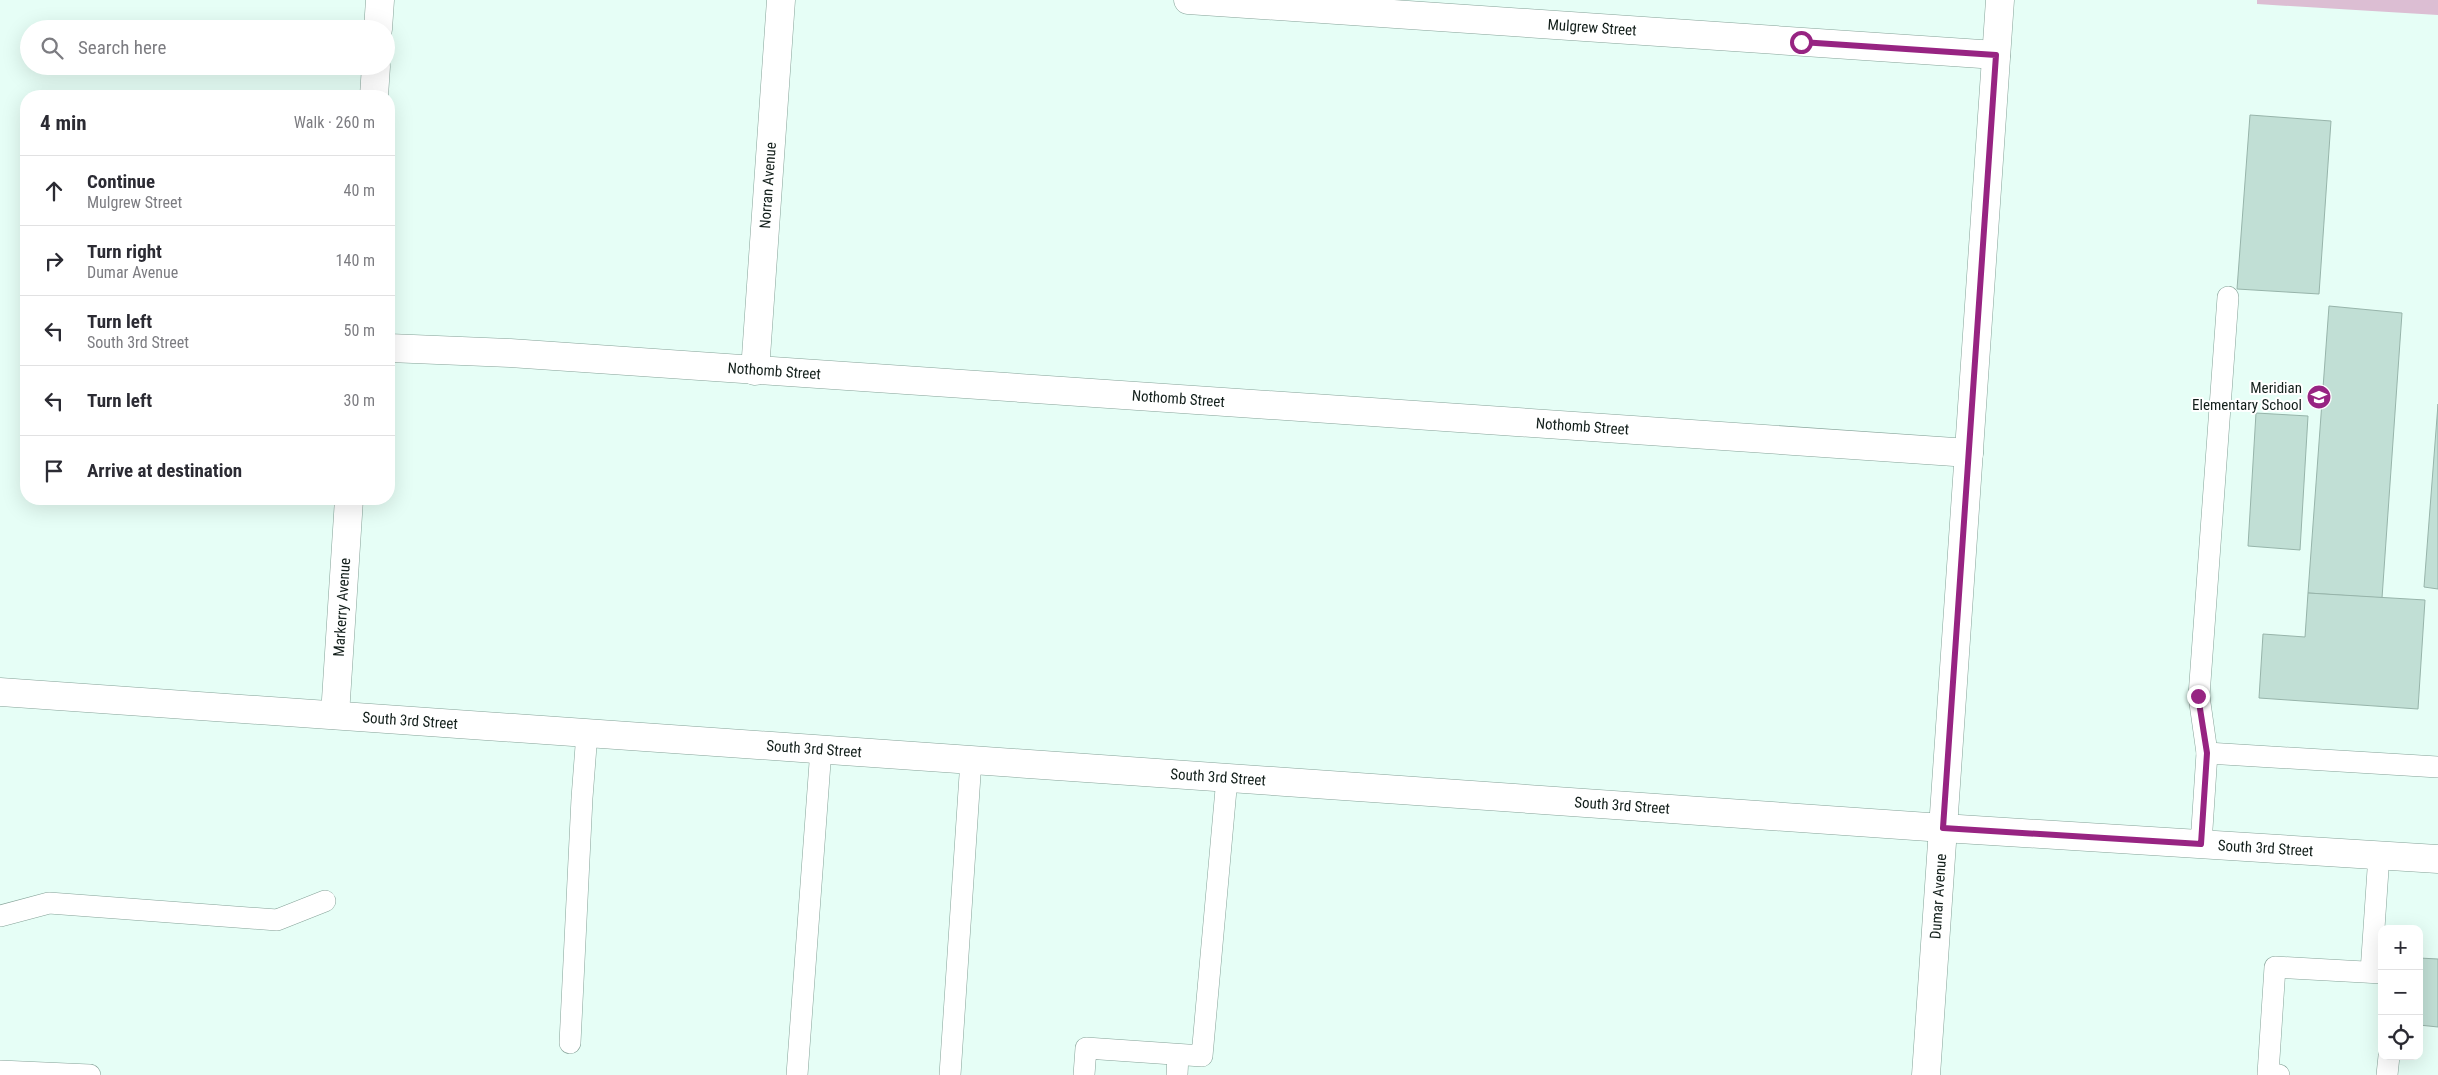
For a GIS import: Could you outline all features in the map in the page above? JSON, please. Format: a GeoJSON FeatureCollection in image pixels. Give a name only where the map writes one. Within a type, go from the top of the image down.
{"type":"FeatureCollection","features":[{"type":"Feature","properties":{"kind":"street"},"geometry":{"type":"LineString","coordinates":[[379,20],[380,0]]}},
{"type":"Feature","properties":{"kind":"street","name":"Norran Avenue"},"geometry":{"type":"LineString","coordinates":[[755,371],[781,0]]}},
{"type":"Feature","properties":{"kind":"street","name":"Mulgrew Street"},"geometry":{"type":"LineString","coordinates":[[1188,0],[1996,55]]}},
{"type":"Feature","properties":{"kind":"street","name":"Dumar Avenue"},"geometry":{"type":"LineString","coordinates":[[1926,1075],[2000,0]]}},
{"type":"Feature","properties":{"kind":"street"},"geometry":{"type":"LineString","coordinates":[[374,90],[375,75]]}},
{"type":"Feature","properties":{"kind":"street","name":"Nothomb Street"},"geometry":{"type":"LineString","coordinates":[[395,348],[510,353],[1969,453]]}},
{"type":"Feature","properties":{"kind":"street","name":"Markerry Avenue"},"geometry":{"type":"LineString","coordinates":[[335,716],[349,505]]}},
{"type":"Feature","properties":{"kind":"street","name":"South 3rd Street"},"geometry":{"type":"LineString","coordinates":[[0,692],[1943,828],[2438,859]]}},
{"type":"Feature","properties":{"kind":"lane"},"geometry":{"type":"LineString","coordinates":[[2201,844],[2207,753],[2198,696],[2228,297]]}},
{"type":"Feature","properties":{"kind":"lane"},"geometry":{"type":"LineString","coordinates":[[570,1043],[587,733]]}},
{"type":"Feature","properties":{"kind":"lane"},"geometry":{"type":"LineString","coordinates":[[797,1075],[821,750]]}},
{"type":"Feature","properties":{"kind":"lane"},"geometry":{"type":"LineString","coordinates":[[2207,753],[2438,767]]}},
{"type":"Feature","properties":{"kind":"lane"},"geometry":{"type":"LineString","coordinates":[[950,1075],[971,760]]}},
{"type":"Feature","properties":{"kind":"lane"},"geometry":{"type":"LineString","coordinates":[[1084,1075],[1086,1048],[1178,1065],[1202,1056],[1227,778]]}},
{"type":"Feature","properties":{"kind":"lane"},"geometry":{"type":"LineString","coordinates":[[2279,1075],[2268,1074],[2274,966],[2377,972],[2379,855]]}},
{"type":"Feature","properties":{"kind":"lane"},"geometry":{"type":"LineString","coordinates":[[0,916],[50,903],[277,920],[325,901]]}},
{"type":"Feature","properties":{"kind":"lane"},"geometry":{"type":"LineString","coordinates":[[2387,1075],[2389,1060]]}},
{"type":"Feature","properties":{"kind":"lane"},"geometry":{"type":"LineString","coordinates":[[0,1071],[90,1075]]}},
{"type":"Feature","properties":{"kind":"shaded area"},"geometry":{"type":"Polygon","coordinates":[[[2257,0],[2438,0],[2438,15],[2257,4],[2257,0]]]}},
{"type":"Feature","properties":{"kind":"building"},"geometry":{"type":"Polygon","coordinates":[[[2250,115],[2331,121],[2319,294],[2237,289],[2250,115]]]}},
{"type":"Feature","properties":{"kind":"building"},"geometry":{"type":"Polygon","coordinates":[[[2329,306],[2402,313],[2382,598],[2308,593],[2329,306]]]}},
{"type":"Feature","properties":{"kind":"building"},"geometry":{"type":"Polygon","coordinates":[[[2438,404],[2438,589],[2424,587],[2438,404]]]}},
{"type":"Feature","properties":{"kind":"building"},"geometry":{"type":"Polygon","coordinates":[[[2256,413],[2308,416],[2300,550],[2248,546],[2256,413]]]}},
{"type":"Feature","properties":{"kind":"building"},"geometry":{"type":"Polygon","coordinates":[[[2308,593],[2425,600],[2418,709],[2259,698],[2263,634],[2305,637],[2308,593]]]}},
{"type":"Feature","properties":{"kind":"building"},"geometry":{"type":"Polygon","coordinates":[[[2423,958],[2438,959],[2438,1027],[2423,1025],[2423,958]]]}},
{"type":"Feature","properties":{"kind":"place","name":"Meridian Elementary School"},"geometry":{"type":"Point","coordinates":[2319,397]}},
{"type":"Feature","properties":{"kind":"route"},"geometry":{"type":"LineString","coordinates":[[1801,42],[1996,55],[1943,828],[2201,844],[2207,753],[2198,696]]}}]}
